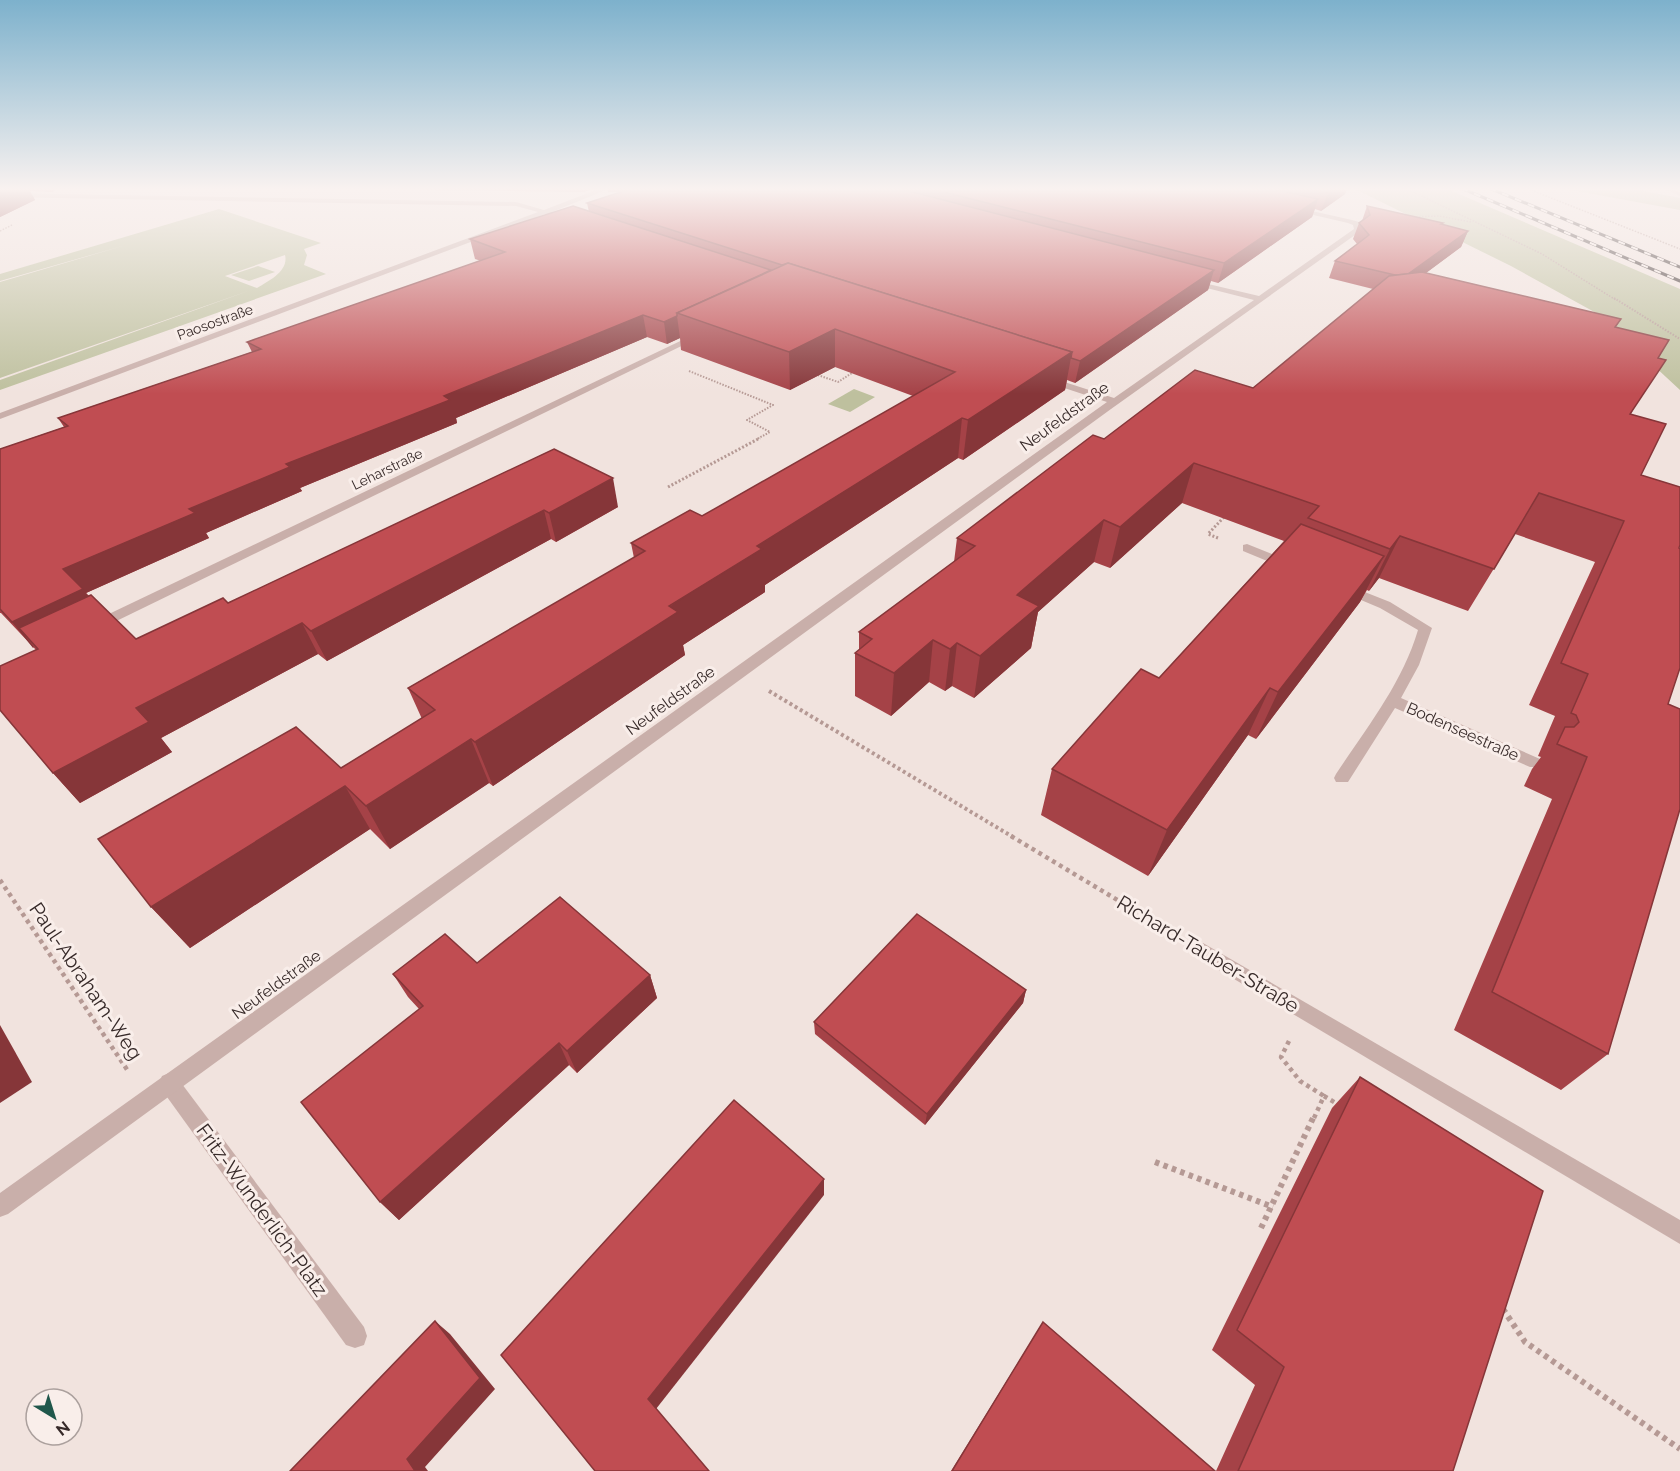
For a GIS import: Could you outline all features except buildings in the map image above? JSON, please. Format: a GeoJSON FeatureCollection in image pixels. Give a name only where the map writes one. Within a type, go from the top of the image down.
{"type":"FeatureCollection","features":[{"type":"Feature","properties":{"kind":"street","name":"Paosostraße"},"geometry":{"type":"LineString","coordinates":[[0,416],[429,257]]}},
{"type":"Feature","properties":{"kind":"street","name":"Neufeldstraße"},"geometry":{"type":"LineString","coordinates":[[0,1206],[1114,401],[1322,257]]}},
{"type":"Feature","properties":{"kind":"street"},"geometry":{"type":"LineString","coordinates":[[1179,278],[1260,299]]}},
{"type":"Feature","properties":{"kind":"street","name":"Leharstraße"},"geometry":{"type":"LineString","coordinates":[[86,630],[704,333]]}},
{"type":"Feature","properties":{"kind":"street"},"geometry":{"type":"LineString","coordinates":[[1034,375],[1114,401]]}},
{"type":"Feature","properties":{"kind":"street"},"geometry":{"type":"LineString","coordinates":[[1247,548],[1300,570]]}},
{"type":"Feature","properties":{"kind":"street","name":"Bodenseestraße"},"geometry":{"type":"LineString","coordinates":[[1332,583],[1385,605],[1425,628],[1421,647],[1391,700],[1341,778]]}},
{"type":"Feature","properties":{"kind":"street","name":"Bodenseestraße"},"geometry":{"type":"LineString","coordinates":[[1391,700],[1535,763]]}},
{"type":"Feature","properties":{"kind":"street","name":"Richard-Tauber-Straße"},"geometry":{"type":"LineString","coordinates":[[1203,951],[1680,1233]]}},
{"type":"Feature","properties":{"kind":"street","name":"Fritz-Wunderlich-Platz"},"geometry":{"type":"LineString","coordinates":[[169,1083],[355,1336]]}},
{"type":"Feature","properties":{"kind":"path"},"geometry":{"type":"LineString","coordinates":[[1546,257],[1680,339]]}},
{"type":"Feature","properties":{"kind":"path"},"geometry":{"type":"LineString","coordinates":[[668,487],[770,432],[747,420],[773,405],[685,369]]}},
{"type":"Feature","properties":{"kind":"path"},"geometry":{"type":"LineString","coordinates":[[815,374],[838,382],[852,373]]}},
{"type":"Feature","properties":{"kind":"path","name":"Richard-Tauber-Straße"},"geometry":{"type":"LineString","coordinates":[[739,672],[1203,951]]}},
{"type":"Feature","properties":{"kind":"path","name":"Paul-Abraham-Weg"},"geometry":{"type":"LineString","coordinates":[[0,880],[129,1071],[150,1097]]}},
{"type":"Feature","properties":{"kind":"path"},"geometry":{"type":"LineString","coordinates":[[1300,1081],[1344,1108]]}},
{"type":"Feature","properties":{"kind":"path"},"geometry":{"type":"LineString","coordinates":[[1261,1228],[1324,1096]]}},
{"type":"Feature","properties":{"kind":"path"},"geometry":{"type":"LineString","coordinates":[[1155,1162],[1273,1207]]}},
{"type":"Feature","properties":{"kind":"path"},"geometry":{"type":"LineString","coordinates":[[1496,1300],[1525,1342],[1680,1449]]}},
{"type":"Feature","properties":{"kind":"green space"},"geometry":{"type":"Polygon","coordinates":[[[58,257],[85,257],[0,281],[0,274],[58,257]]]}},
{"type":"Feature","properties":{"kind":"green space"},"geometry":{"type":"Polygon","coordinates":[[[86,257],[280,257],[225,276],[257,288],[281,271],[285,257],[307,257],[304,265],[326,274],[0,390],[0,380],[251,290],[0,378],[0,282],[86,257]]]}},
{"type":"Feature","properties":{"kind":"green space"},"geometry":{"type":"Polygon","coordinates":[[[1492,257],[1605,257],[1680,289],[1680,390],[1598,314],[1492,257]]]}},
{"type":"Feature","properties":{"kind":"green space"},"geometry":{"type":"Polygon","coordinates":[[[258,266],[275,272],[249,281],[231,275],[258,266]]]}},
{"type":"Feature","properties":{"kind":"green space"},"geometry":{"type":"Polygon","coordinates":[[[854,389],[875,397],[850,412],[828,404],[854,389]]]}},
{"type":"Feature","properties":{"kind":"railway"},"geometry":{"type":"LineString","coordinates":[[1623,257],[1680,281]]}},
{"type":"Feature","properties":{"kind":"railway"},"geometry":{"type":"LineString","coordinates":[[1655,257],[1680,267]]}}]}
